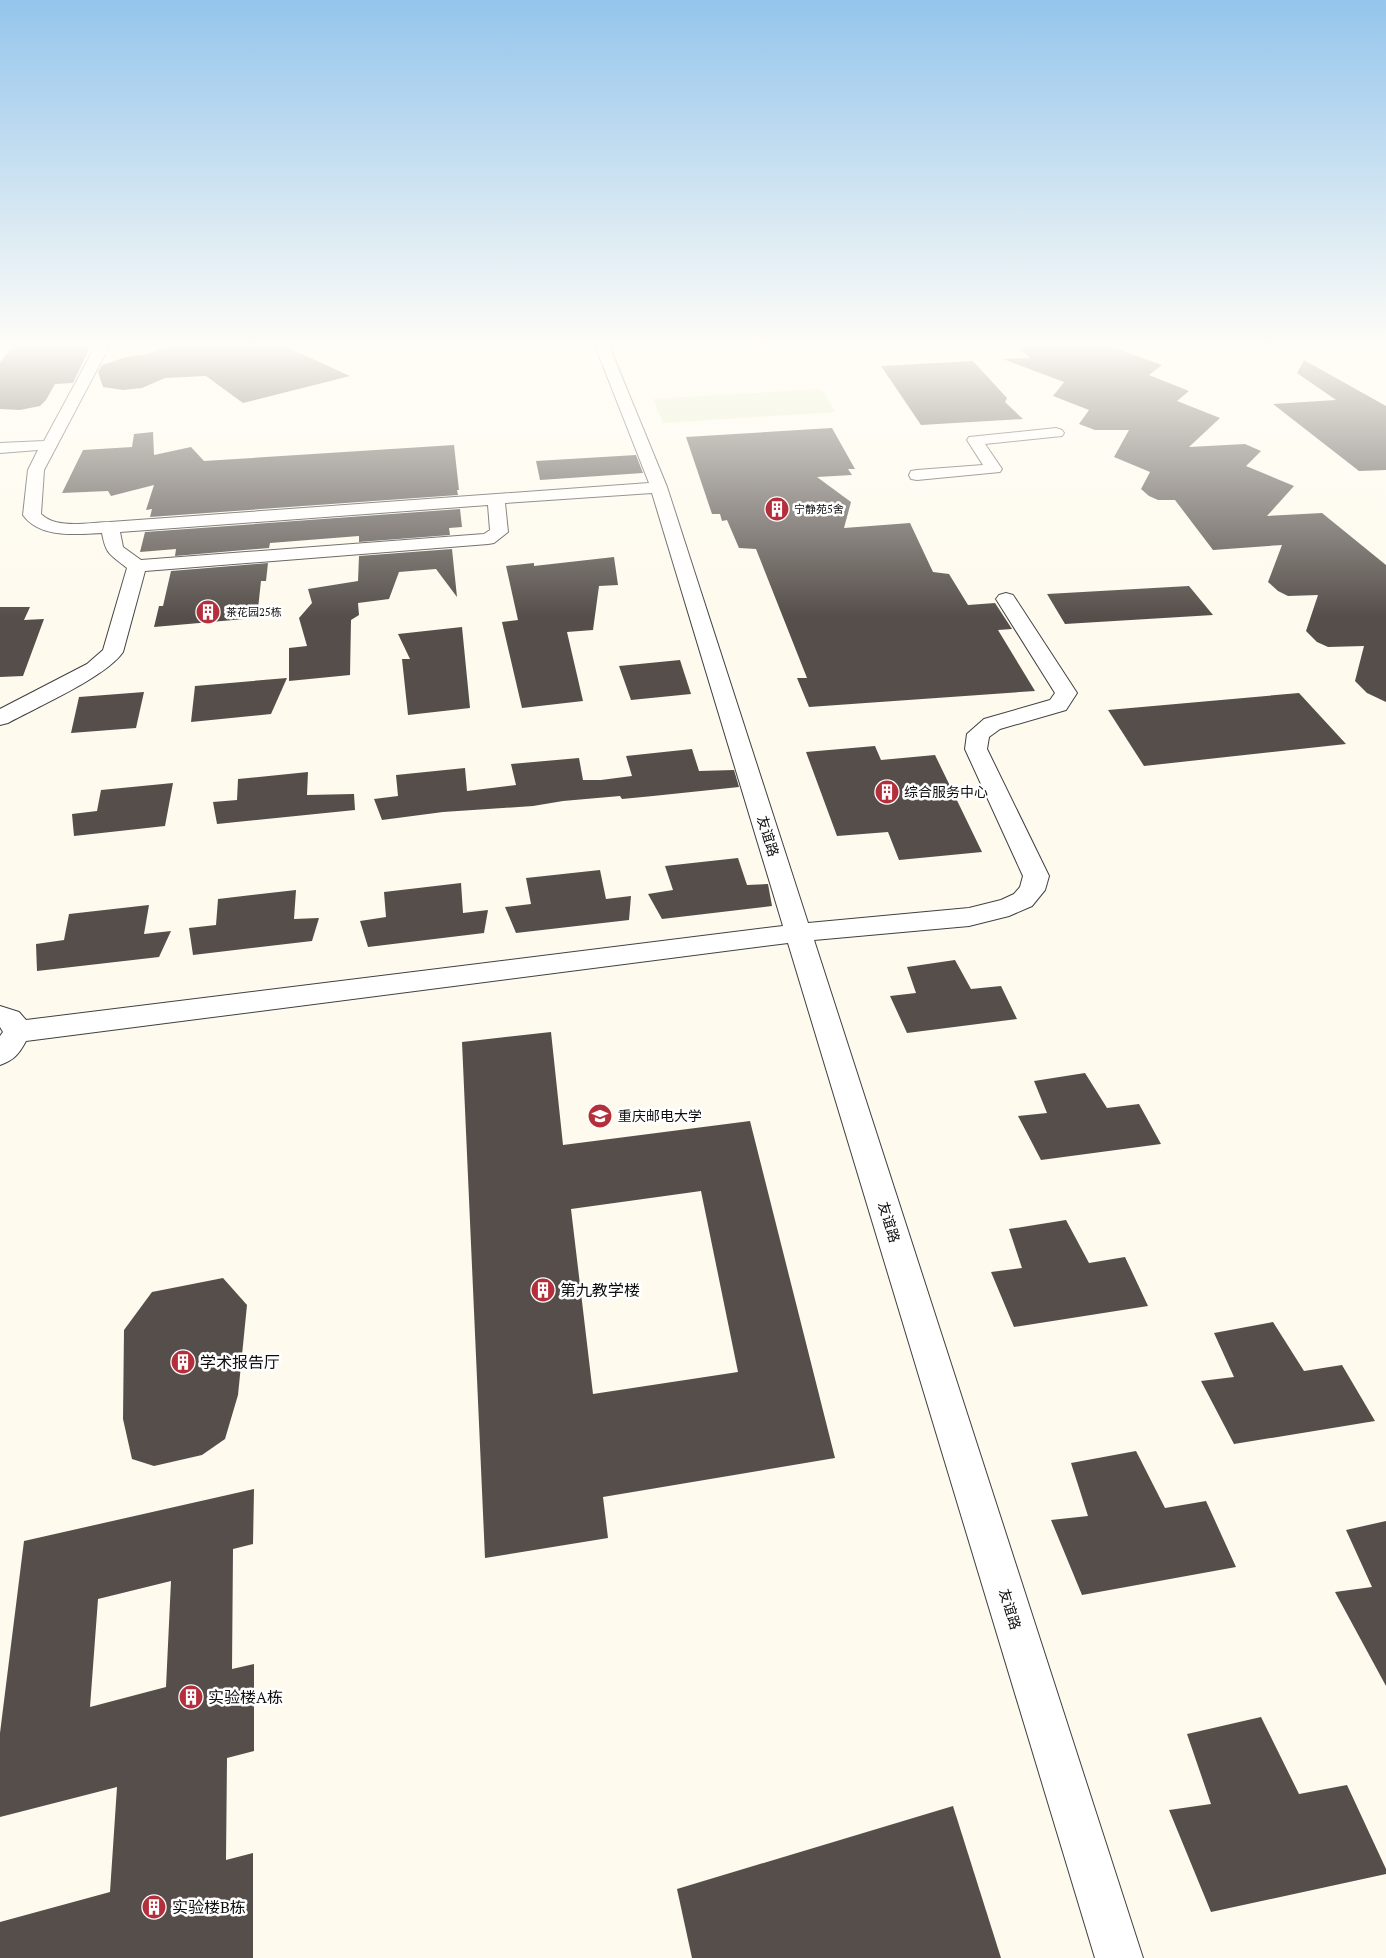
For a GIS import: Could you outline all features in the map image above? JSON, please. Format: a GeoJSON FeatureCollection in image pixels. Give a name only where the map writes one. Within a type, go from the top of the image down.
{"type":"FeatureCollection","features":[{"type":"Feature","properties":{"kind":"street"},"geometry":{"type":"LineString","coordinates":[[56,434],[36,470],[32,515],[36,520],[53,526],[110,527],[659,487]]}},
{"type":"Feature","properties":{"kind":"street","name":"友谊路"},"geometry":{"type":"LineString","coordinates":[[638,434],[659,487],[1119,1958]]}},
{"type":"Feature","properties":{"kind":"street"},"geometry":{"type":"LineString","coordinates":[[917,475],[994,469],[975,440],[1051,434]]}},
{"type":"Feature","properties":{"kind":"street"},"geometry":{"type":"LineString","coordinates":[[0,448],[50,445]]}},
{"type":"Feature","properties":{"kind":"street"},"geometry":{"type":"LineString","coordinates":[[110,527],[114,549],[137,566],[488,539],[499,532],[496,498]]}},
{"type":"Feature","properties":{"kind":"street"},"geometry":{"type":"LineString","coordinates":[[0,718],[94,668],[113,652],[137,566]]}},
{"type":"Feature","properties":{"kind":"street"},"geometry":{"type":"LineString","coordinates":[[0,1054],[8,1048],[8,1024],[798,933],[969,917],[1009,907],[1023,900],[1032,890],[1036,876],[976,750],[978,734],[992,724],[1058,706],[1066,693],[1006,599]]}},
{"type":"Feature","properties":{"kind":"building"},"geometry":{"type":"Polygon","coordinates":[[[134,434],[153,434],[154,455],[191,447],[204,461],[454,445],[459,490],[457,490],[458,495],[150,517],[152,509],[146,510],[154,485],[111,496],[108,491],[62,493],[83,450],[132,447],[134,434]]]}},
{"type":"Feature","properties":{"kind":"building"},"geometry":{"type":"Polygon","coordinates":[[[729,434],[836,434],[855,469],[848,469],[852,475],[817,477],[851,502],[844,528],[910,523],[933,572],[949,574],[968,605],[995,603],[1012,629],[998,630],[1035,691],[809,707],[797,678],[807,678],[756,549],[739,548],[727,520],[722,521],[720,514],[712,514],[686,437],[729,434]]]}},
{"type":"Feature","properties":{"kind":"building"},"geometry":{"type":"Polygon","coordinates":[[[1127,434],[1202,434],[1189,447],[1245,444],[1261,451],[1246,466],[1294,486],[1267,516],[1322,513],[1386,565],[1386,702],[1367,693],[1355,681],[1364,646],[1328,647],[1317,642],[1306,631],[1318,595],[1288,596],[1278,591],[1268,582],[1282,545],[1213,550],[1175,500],[1158,500],[1149,496],[1141,489],[1150,472],[1114,457],[1127,434]]]}},
{"type":"Feature","properties":{"kind":"building"},"geometry":{"type":"Polygon","coordinates":[[[1312,434],[1386,434],[1386,470],[1359,471],[1312,434]]]}},
{"type":"Feature","properties":{"kind":"building"},"geometry":{"type":"Polygon","coordinates":[[[636,455],[643,473],[540,480],[536,461],[636,455]]]}},
{"type":"Feature","properties":{"kind":"building"},"geometry":{"type":"Polygon","coordinates":[[[460,509],[462,527],[449,528],[450,535],[359,542],[359,536],[270,543],[269,548],[175,556],[176,549],[140,552],[145,532],[460,509]]]}},
{"type":"Feature","properties":{"kind":"building"},"geometry":{"type":"Polygon","coordinates":[[[452,549],[457,597],[436,569],[399,572],[389,599],[358,603],[359,615],[351,620],[350,675],[289,681],[289,648],[307,646],[299,618],[312,603],[308,589],[358,581],[359,556],[452,549]]]}},
{"type":"Feature","properties":{"kind":"building"},"geometry":{"type":"Polygon","coordinates":[[[614,557],[618,585],[599,586],[593,630],[567,632],[583,701],[522,708],[502,622],[518,620],[506,566],[534,563],[534,566],[614,557]]]}},
{"type":"Feature","properties":{"kind":"building"},"geometry":{"type":"Polygon","coordinates":[[[268,563],[266,581],[261,581],[257,618],[154,627],[159,606],[163,606],[171,571],[268,563]]]}},
{"type":"Feature","properties":{"kind":"building"},"geometry":{"type":"Polygon","coordinates":[[[1189,586],[1213,615],[1065,624],[1047,594],[1189,586]]]}},
{"type":"Feature","properties":{"kind":"building"},"geometry":{"type":"Polygon","coordinates":[[[0,607],[30,607],[24,620],[44,619],[23,676],[0,677],[0,607]]]}},
{"type":"Feature","properties":{"kind":"building"},"geometry":{"type":"Polygon","coordinates":[[[462,627],[470,708],[408,715],[402,659],[410,659],[398,634],[462,627]]]}},
{"type":"Feature","properties":{"kind":"building"},"geometry":{"type":"Polygon","coordinates":[[[680,660],[691,694],[631,700],[619,666],[680,660]]]}},
{"type":"Feature","properties":{"kind":"building"},"geometry":{"type":"Polygon","coordinates":[[[287,678],[271,714],[191,722],[195,686],[287,678]]]}},
{"type":"Feature","properties":{"kind":"building"},"geometry":{"type":"Polygon","coordinates":[[[144,692],[136,728],[71,733],[79,697],[144,692]]]}},
{"type":"Feature","properties":{"kind":"building"},"geometry":{"type":"Polygon","coordinates":[[[1299,693],[1346,744],[1144,766],[1108,710],[1299,693]]]}},
{"type":"Feature","properties":{"kind":"building","name":"综合服务中心"},"geometry":{"type":"Polygon","coordinates":[[[875,746],[881,760],[935,755],[982,852],[899,860],[888,832],[837,836],[806,752],[875,746]]]}},
{"type":"Feature","properties":{"kind":"building"},"geometry":{"type":"Polygon","coordinates":[[[692,749],[699,771],[734,770],[739,787],[622,799],[620,796],[563,801],[533,806],[443,812],[382,820],[374,799],[398,796],[396,775],[465,768],[467,791],[516,785],[511,764],[579,758],[583,780],[601,780],[632,776],[626,756],[692,749]]]}},
{"type":"Feature","properties":{"kind":"building"},"geometry":{"type":"Polygon","coordinates":[[[308,772],[307,795],[354,794],[355,810],[217,824],[213,802],[237,800],[238,779],[308,772]]]}},
{"type":"Feature","properties":{"kind":"building"},"geometry":{"type":"Polygon","coordinates":[[[173,783],[165,826],[74,836],[72,814],[97,811],[101,790],[173,783]]]}},
{"type":"Feature","properties":{"kind":"building"},"geometry":{"type":"Polygon","coordinates":[[[738,858],[747,885],[768,884],[772,906],[662,919],[648,894],[673,890],[665,866],[738,858]]]}},
{"type":"Feature","properties":{"kind":"building"},"geometry":{"type":"Polygon","coordinates":[[[600,870],[606,899],[631,896],[629,920],[516,933],[505,907],[531,904],[526,878],[600,870]]]}},
{"type":"Feature","properties":{"kind":"building"},"geometry":{"type":"Polygon","coordinates":[[[461,883],[463,913],[488,910],[484,933],[368,947],[360,921],[386,917],[384,892],[461,883]]]}},
{"type":"Feature","properties":{"kind":"building"},"geometry":{"type":"Polygon","coordinates":[[[296,890],[294,919],[319,918],[312,941],[193,955],[189,928],[216,925],[218,899],[296,890]]]}},
{"type":"Feature","properties":{"kind":"building"},"geometry":{"type":"Polygon","coordinates":[[[149,905],[144,934],[171,931],[159,957],[37,971],[36,944],[64,940],[69,914],[149,905]]]}},
{"type":"Feature","properties":{"kind":"building"},"geometry":{"type":"Polygon","coordinates":[[[955,960],[971,989],[1001,986],[1017,1019],[907,1033],[890,996],[916,993],[907,967],[955,960]]]}},
{"type":"Feature","properties":{"kind":"building","name":"第九教学楼"},"geometry":{"type":"Polygon","coordinates":[[[551,1032],[563,1145],[750,1121],[835,1458],[603,1497],[608,1538],[485,1558],[462,1042],[551,1032]],[[701,1191],[571,1209],[593,1394],[738,1372],[701,1191]]]}},
{"type":"Feature","properties":{"kind":"building"},"geometry":{"type":"Polygon","coordinates":[[[1085,1073],[1107,1108],[1139,1104],[1161,1144],[1041,1160],[1018,1116],[1047,1113],[1034,1081],[1085,1073]]]}},
{"type":"Feature","properties":{"kind":"building"},"geometry":{"type":"Polygon","coordinates":[[[1066,1220],[1089,1263],[1125,1257],[1148,1306],[1014,1327],[991,1272],[1022,1268],[1009,1229],[1066,1220]]]}},
{"type":"Feature","properties":{"kind":"building","name":"学术报告厅"},"geometry":{"type":"Polygon","coordinates":[[[223,1278],[247,1305],[238,1395],[225,1439],[202,1455],[154,1466],[132,1459],[123,1419],[124,1330],[152,1292],[223,1278]]]}},
{"type":"Feature","properties":{"kind":"building"},"geometry":{"type":"Polygon","coordinates":[[[1273,1322],[1304,1371],[1342,1365],[1375,1421],[1234,1444],[1201,1381],[1234,1377],[1214,1333],[1273,1322]]]}},
{"type":"Feature","properties":{"kind":"building"},"geometry":{"type":"Polygon","coordinates":[[[1136,1451],[1165,1508],[1206,1501],[1236,1567],[1082,1595],[1051,1520],[1088,1516],[1071,1463],[1136,1451]]]}},
{"type":"Feature","properties":{"kind":"building","name":"实验楼A栋"},"geometry":{"type":"Polygon","coordinates":[[[254,1489],[253,1544],[233,1549],[232,1669],[254,1664],[254,1751],[227,1758],[226,1860],[253,1853],[253,1958],[0,1958],[0,1922],[110,1892],[117,1787],[0,1817],[0,1733],[24,1541],[254,1489]],[[171,1581],[98,1599],[90,1707],[166,1687],[171,1581]]]}},
{"type":"Feature","properties":{"kind":"building"},"geometry":{"type":"Polygon","coordinates":[[[1386,1521],[1386,1686],[1335,1592],[1372,1587],[1346,1530],[1386,1521]]]}},
{"type":"Feature","properties":{"kind":"building"},"geometry":{"type":"Polygon","coordinates":[[[1261,1717],[1299,1794],[1347,1785],[1386,1869],[1386,1874],[1211,1912],[1169,1810],[1211,1804],[1187,1734],[1261,1717]]]}},
{"type":"Feature","properties":{"kind":"building"},"geometry":{"type":"Polygon","coordinates":[[[953,1806],[1001,1958],[692,1958],[677,1889],[953,1806]]]}},
{"type":"Feature","properties":{"kind":"place","name":"宁静苑5舍"},"geometry":{"type":"Point","coordinates":[777,509]}},
{"type":"Feature","properties":{"kind":"place","name":"茶花园25栋"},"geometry":{"type":"Point","coordinates":[208,612]}},
{"type":"Feature","properties":{"kind":"place","name":"综合服务中心"},"geometry":{"type":"Point","coordinates":[887,792]}},
{"type":"Feature","properties":{"kind":"place","name":"重庆邮电大学"},"geometry":{"type":"Point","coordinates":[600,1116]}},
{"type":"Feature","properties":{"kind":"place","name":"第九教学楼"},"geometry":{"type":"Point","coordinates":[543,1290]}},
{"type":"Feature","properties":{"kind":"place","name":"学术报告厅"},"geometry":{"type":"Point","coordinates":[183,1362]}},
{"type":"Feature","properties":{"kind":"place","name":"实验楼A栋"},"geometry":{"type":"Point","coordinates":[191,1697]}},
{"type":"Feature","properties":{"kind":"place","name":"实验楼B栋"},"geometry":{"type":"Point","coordinates":[154,1907]}}]}
